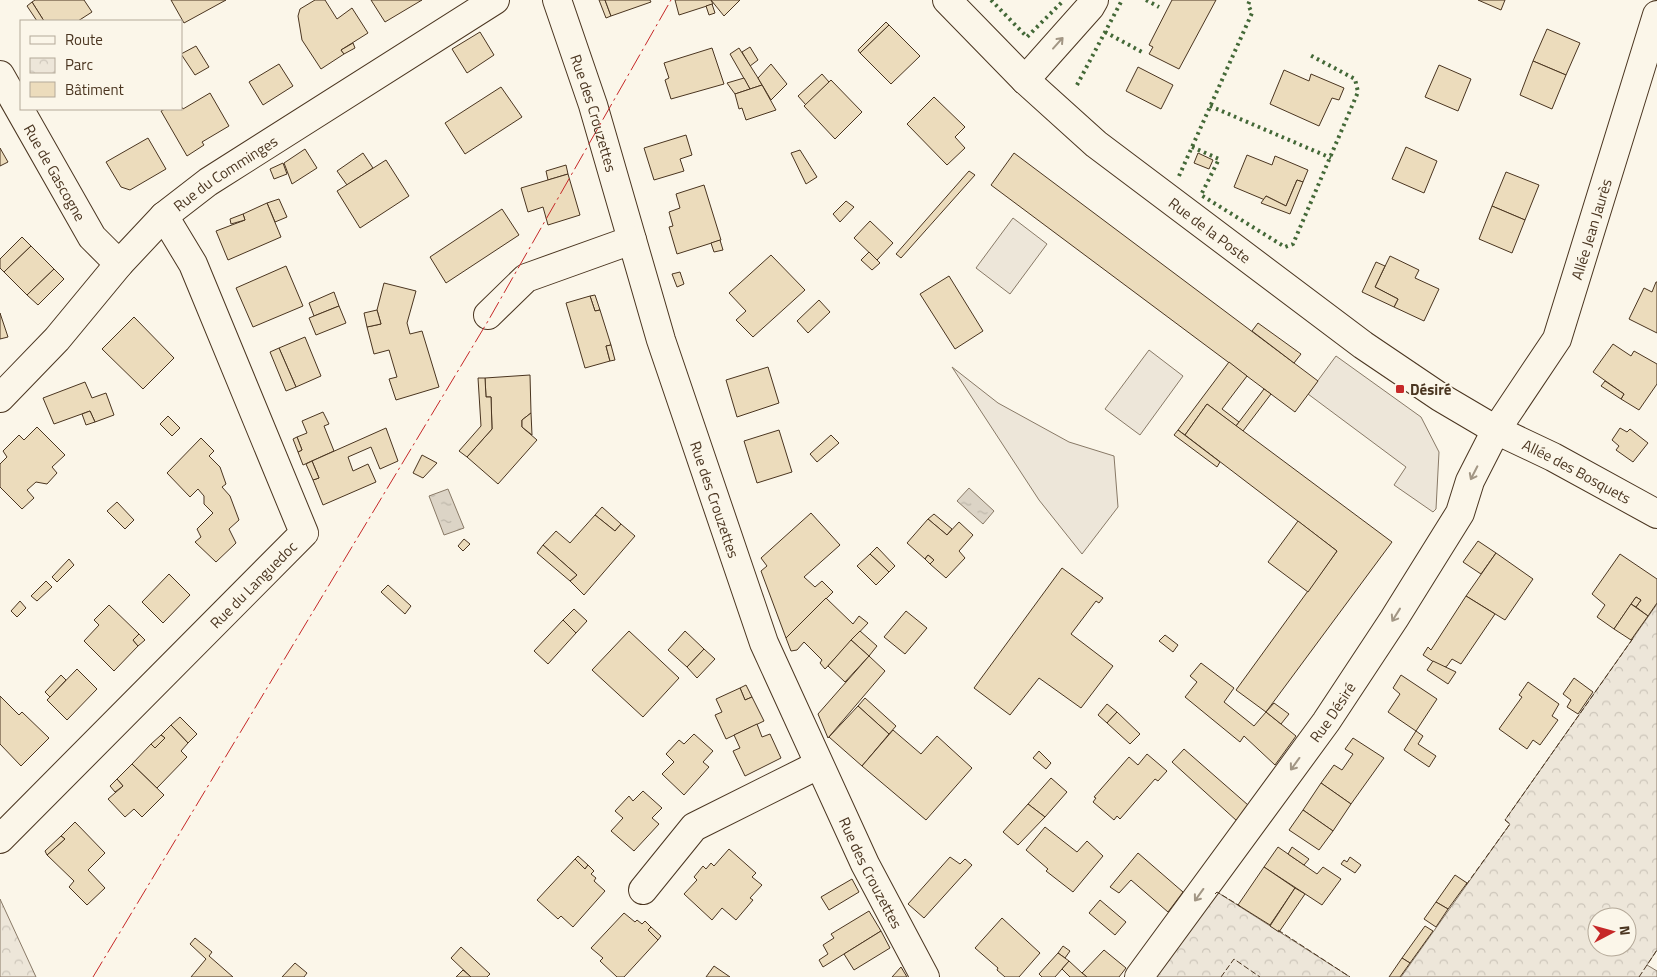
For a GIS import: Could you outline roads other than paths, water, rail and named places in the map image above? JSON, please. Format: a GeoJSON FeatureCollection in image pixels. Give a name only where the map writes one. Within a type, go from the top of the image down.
{"type":"FeatureCollection","features":[{"type":"Feature","properties":{"kind":"street","name":"Rue du Comminges"},"geometry":{"type":"LineString","coordinates":[[0,398],[57,339],[120,264],[164,216],[208,182],[495,0]]}},
{"type":"Feature","properties":{"kind":"street","name":"Rue des Crouzettes"},"geometry":{"type":"LineString","coordinates":[[556,0],[593,105],[661,340],[764,643],[864,864],[926,977]]}},
{"type":"Feature","properties":{"kind":"street","name":"Rue de la Poste"},"geometry":{"type":"LineString","coordinates":[[947,0],[1025,80],[1096,144],[1363,345],[1440,397],[1496,430]]}},
{"type":"Feature","properties":{"kind":"street"},"geometry":{"type":"LineString","coordinates":[[1025,80],[1090,8],[1094,0]]}},
{"type":"Feature","properties":{"kind":"street","name":"Allée Jean Jaurès"},"geometry":{"type":"LineString","coordinates":[[1496,430],[1557,339],[1657,15]]}},
{"type":"Feature","properties":{"kind":"street","name":"Rue de Gascogne"},"geometry":{"type":"LineString","coordinates":[[0,74],[20,109]]}},
{"type":"Feature","properties":{"kind":"street","name":"Rue de Gascogne"},"geometry":{"type":"LineString","coordinates":[[20,110],[92,237],[120,264]]}},
{"type":"Feature","properties":{"kind":"street","name":"Rue du Languedoc"},"geometry":{"type":"LineString","coordinates":[[0,839],[304,533],[194,264],[164,216]]}},
{"type":"Feature","properties":{"kind":"street"},"geometry":{"type":"LineString","coordinates":[[488,315],[526,278],[632,240]]}},
{"type":"Feature","properties":{"kind":"street","name":"Allée des Bosquets"},"geometry":{"type":"LineString","coordinates":[[1496,430],[1553,457],[1657,514]]}},
{"type":"Feature","properties":{"kind":"street","name":"Rue Désiré"},"geometry":{"type":"LineString","coordinates":[[1139,977],[1326,722],[1394,618],[1460,512],[1470,481],[1496,430]]}},
{"type":"Feature","properties":{"kind":"street"},"geometry":{"type":"LineString","coordinates":[[643,890],[694,827],[818,765]]}},
{"type":"Feature","properties":{"kind":"water"},"geometry":{"type":"Polygon","coordinates":[[[969,488],[994,511],[983,524],[957,501],[969,488]]]}},
{"type":"Feature","properties":{"kind":"water"},"geometry":{"type":"Polygon","coordinates":[[[448,489],[464,528],[444,535],[429,496],[448,489]]]}},
{"type":"Feature","properties":{"kind":"place","name":"Désiré"},"geometry":{"type":"Point","coordinates":[1400,389]}}]}
